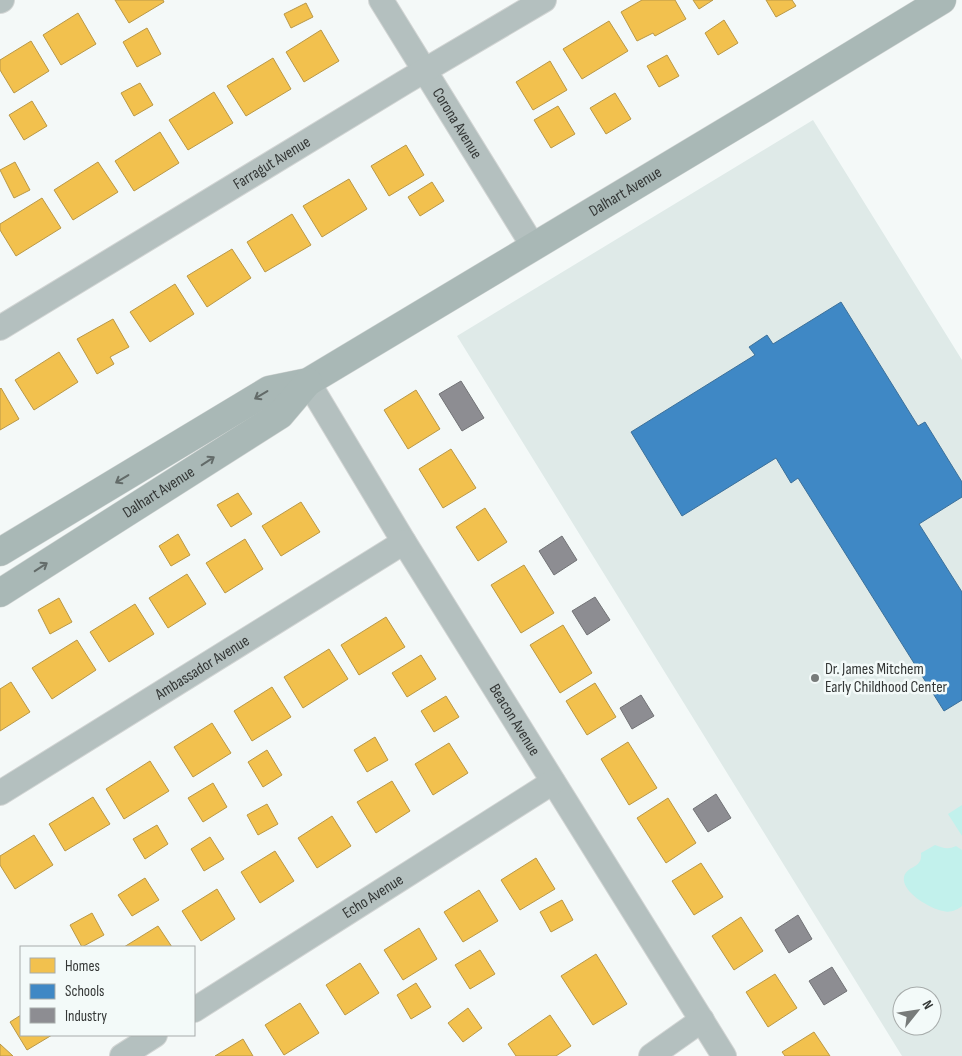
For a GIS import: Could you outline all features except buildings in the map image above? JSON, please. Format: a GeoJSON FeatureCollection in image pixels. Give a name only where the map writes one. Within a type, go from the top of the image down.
{"type":"FeatureCollection","features":[{"type":"Feature","properties":{"kind":"main road","name":"Dalhart Avenue"},"geometry":{"type":"LineString","coordinates":[[0,593],[280,415],[308,382],[763,110],[942,0]]}},
{"type":"Feature","properties":{"kind":"main road","name":"Dalhart Avenue"},"geometry":{"type":"LineString","coordinates":[[0,552],[269,390],[308,382]]}},
{"type":"Feature","properties":{"kind":"street","name":"Corona Avenue"},"geometry":{"type":"LineString","coordinates":[[381,0],[533,246]]}},
{"type":"Feature","properties":{"kind":"street","name":"Farragut Avenue"},"geometry":{"type":"LineString","coordinates":[[0,328],[544,0]]}},
{"type":"Feature","properties":{"kind":"street","name":"Beacon Avenue"},"geometry":{"type":"LineString","coordinates":[[308,382],[404,542],[724,1056]]}},
{"type":"Feature","properties":{"kind":"street","name":"Ambassador Avenue"},"geometry":{"type":"LineString","coordinates":[[0,792],[404,542]]}},
{"type":"Feature","properties":{"kind":"street","name":"Echo Avenue"},"geometry":{"type":"LineString","coordinates":[[195,1009],[554,782]]}},
{"type":"Feature","properties":{"kind":"street"},"geometry":{"type":"LineString","coordinates":[[651,1056],[702,1020]]}},
{"type":"Feature","properties":{"kind":"street"},"geometry":{"type":"LineString","coordinates":[[122,1056],[153,1036]]}},
{"type":"Feature","properties":{"kind":"shaded area","name":"Dr. James Mitchem Early Childhood Center"},"geometry":{"type":"Polygon","coordinates":[[[813,120],[962,360],[962,1056],[902,1056],[457,336],[813,120]]]}},
{"type":"Feature","properties":{"kind":"shaded area"},"geometry":{"type":"Polygon","coordinates":[[[962,805],[962,836],[948,814],[962,805]]]}},
{"type":"Feature","properties":{"kind":"shaded area"},"geometry":{"type":"Polygon","coordinates":[[[935,845],[946,848],[956,846],[962,850],[962,906],[953,911],[948,912],[931,907],[912,894],[904,883],[904,877],[908,870],[920,862],[921,853],[935,845]]]}},
{"type":"Feature","properties":{"kind":"place","name":"Dr. James Mitchem Early Childhood Center"},"geometry":{"type":"Point","coordinates":[815,678]}}]}
